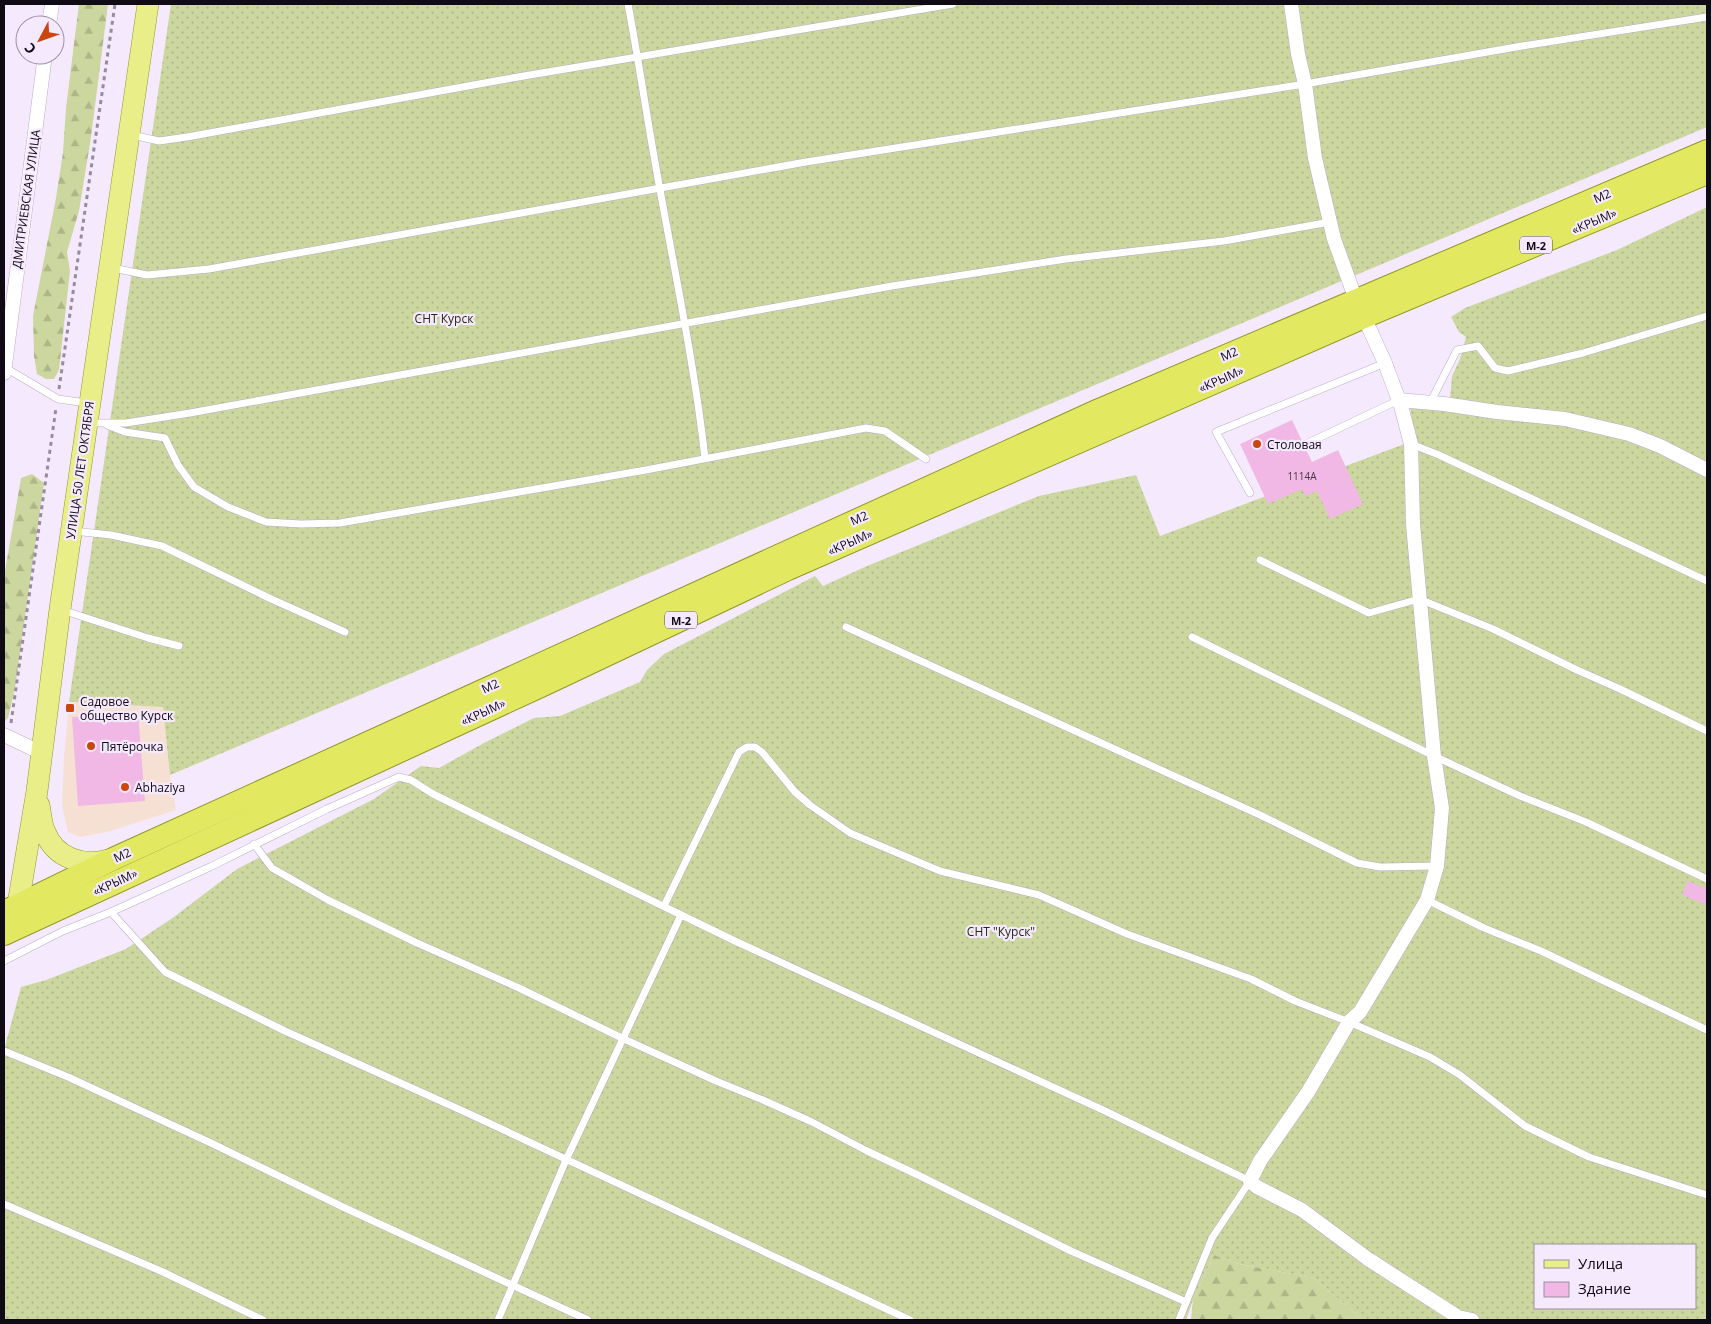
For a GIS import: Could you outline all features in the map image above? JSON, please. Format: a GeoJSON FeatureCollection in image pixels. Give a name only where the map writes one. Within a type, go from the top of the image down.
{"type":"FeatureCollection","features":[{"type":"Feature","properties":{"kind":"highway","name":"М2"},"geometry":{"type":"LineString","coordinates":[[11,908],[113,859],[1099,410],[1360,309],[1707,151]]}},
{"type":"Feature","properties":{"kind":"highway","name":"«КРЫМ»"},"geometry":{"type":"LineString","coordinates":[[4,933],[545,684],[788,569],[1360,309],[1707,173]]}},
{"type":"Feature","properties":{"kind":"main road","name":"УЛИЦА 50 ЛЕТ ОКТЯБРЯ"},"geometry":{"type":"LineString","coordinates":[[4,933],[37,791],[71,531],[93,416],[110,268],[148,4]]}},
{"type":"Feature","properties":{"kind":"main road"},"geometry":{"type":"LineString","coordinates":[[37,791],[45,832],[52,845],[64,856],[80,862],[97,864],[113,859]]}},
{"type":"Feature","properties":{"kind":"street"},"geometry":{"type":"LineString","coordinates":[[1291,4],[1298,54],[1305,84],[1315,158],[1334,239],[1360,309],[1385,363],[1399,400],[1410,444],[1413,524],[1419,599],[1434,756],[1442,808],[1437,866],[1427,900],[1360,1012],[1350,1022],[1308,1092],[1260,1161],[1250,1181],[1262,1190],[1302,1210],[1368,1259],[1458,1317],[1472,1320]]}},
{"type":"Feature","properties":{"kind":"street","name":"ДМИТРИЕВСКАЯ УЛИЦА"},"geometry":{"type":"LineString","coordinates":[[4,373],[45,65]]}},
{"type":"Feature","properties":{"kind":"street"},"geometry":{"type":"LineString","coordinates":[[1399,400],[1565,419],[1629,434],[1660,446],[1707,470]]}},
{"type":"Feature","properties":{"kind":"street"},"geometry":{"type":"LineString","coordinates":[[6,736],[42,753]]}},
{"type":"Feature","properties":{"kind":"lane"},"geometry":{"type":"LineString","coordinates":[[628,4],[686,323],[698,397],[705,458]]}},
{"type":"Feature","properties":{"kind":"lane"},"geometry":{"type":"LineString","coordinates":[[129,135],[159,141],[187,137],[638,56],[953,4]]}},
{"type":"Feature","properties":{"kind":"lane"},"geometry":{"type":"LineString","coordinates":[[110,268],[147,275],[209,269],[806,162],[1305,84],[1522,46],[1707,17]]}},
{"type":"Feature","properties":{"kind":"lane"},"geometry":{"type":"LineString","coordinates":[[93,416],[126,423],[190,413],[892,286],[1056,260],[1224,241],[1330,222]]}},
{"type":"Feature","properties":{"kind":"lane"},"geometry":{"type":"LineString","coordinates":[[1430,403],[1457,350],[1478,346],[1496,368],[1508,371],[1583,353],[1707,316]]}},
{"type":"Feature","properties":{"kind":"lane"},"geometry":{"type":"LineString","coordinates":[[1250,493],[1216,432],[1385,363]]}},
{"type":"Feature","properties":{"kind":"lane"},"geometry":{"type":"LineString","coordinates":[[4,367],[58,399],[125,432],[165,438],[178,466],[194,487],[228,507],[266,522],[300,524],[340,523],[866,428],[885,430],[926,459]]}},
{"type":"Feature","properties":{"kind":"lane"},"geometry":{"type":"LineString","coordinates":[[1310,442],[1399,400]]}},
{"type":"Feature","properties":{"kind":"lane"},"geometry":{"type":"LineString","coordinates":[[1410,444],[1447,459],[1707,581]]}},
{"type":"Feature","properties":{"kind":"lane"},"geometry":{"type":"LineString","coordinates":[[71,531],[111,535],[162,546],[269,598],[345,632]]}},
{"type":"Feature","properties":{"kind":"lane"},"geometry":{"type":"LineString","coordinates":[[1260,560],[1369,613],[1419,599],[1493,629],[1707,731]]}},
{"type":"Feature","properties":{"kind":"lane"},"geometry":{"type":"LineString","coordinates":[[60,609],[148,638],[179,646]]}},
{"type":"Feature","properties":{"kind":"lane"},"geometry":{"type":"LineString","coordinates":[[846,627],[1260,815],[1357,863],[1380,867],[1437,866]]}},
{"type":"Feature","properties":{"kind":"lane"},"geometry":{"type":"LineString","coordinates":[[1192,637],[1434,756],[1520,796],[1595,826],[1707,879]]}},
{"type":"Feature","properties":{"kind":"lane"},"geometry":{"type":"LineString","coordinates":[[664,906],[739,752],[746,747],[755,747],[762,752],[795,792],[850,833],[940,871],[1039,895],[1102,924],[1251,980],[1295,1001],[1350,1022],[1430,1057],[1460,1075],[1525,1126],[1589,1157],[1707,1195]]}},
{"type":"Feature","properties":{"kind":"lane"},"geometry":{"type":"LineString","coordinates":[[4,961],[63,931],[111,912],[210,867],[327,808],[399,777],[412,780],[433,794],[681,915],[1104,1110],[1250,1181],[1212,1238],[1179,1320]]}},
{"type":"Feature","properties":{"kind":"lane"},"geometry":{"type":"LineString","coordinates":[[254,844],[272,868],[328,900],[417,943],[519,988],[624,1039],[812,1122],[867,1151],[918,1174],[1072,1251],[1186,1302]]}},
{"type":"Feature","properties":{"kind":"lane"},"geometry":{"type":"LineString","coordinates":[[1427,900],[1484,928],[1541,951],[1707,1030]]}},
{"type":"Feature","properties":{"kind":"lane"},"geometry":{"type":"LineString","coordinates":[[111,912],[165,972],[285,1031],[463,1111],[910,1320]]}},
{"type":"Feature","properties":{"kind":"lane"},"geometry":{"type":"LineString","coordinates":[[498,1320],[566,1160],[681,915]]}},
{"type":"Feature","properties":{"kind":"lane"},"geometry":{"type":"LineString","coordinates":[[4,1051],[30,1060],[94,1089],[513,1287],[588,1320]]}},
{"type":"Feature","properties":{"kind":"lane"},"geometry":{"type":"LineString","coordinates":[[4,1204],[163,1272],[263,1320]]}},
{"type":"Feature","properties":{"kind":"path"},"geometry":{"type":"LineString","coordinates":[[6,736],[58,399],[115,4]]}},
{"type":"Feature","properties":{"kind":"shaded area"},"geometry":{"type":"Polygon","coordinates":[[[69,702],[163,707],[170,775],[176,810],[107,832],[80,837],[68,832],[62,805],[69,702]]]}},
{"type":"Feature","properties":{"kind":"green space"},"geometry":{"type":"Polygon","coordinates":[[[79,4],[108,4],[91,137],[79,211],[67,252],[70,271],[59,370],[54,379],[46,379],[37,374],[34,356],[33,316],[63,152],[66,108],[79,4]]]}},
{"type":"Feature","properties":{"kind":"green space","name":"СНТ Курск"},"geometry":{"type":"Polygon","coordinates":[[[171,4],[1707,4],[1707,127],[170,775],[163,707],[69,702],[171,4]]]}},
{"type":"Feature","properties":{"kind":"green space","name":"СНТ \"Курск\""},"geometry":{"type":"Polygon","coordinates":[[[1707,207],[1707,1320],[1363,1320],[1314,1278],[1239,1264],[1214,1255],[1186,1320],[4,1320],[4,1050],[21,987],[46,980],[126,949],[174,917],[237,869],[374,799],[421,766],[439,768],[534,718],[560,716],[640,682],[647,670],[664,654],[815,576],[823,586],[867,566],[1039,496],[1136,475],[1160,536],[1415,440],[1410,406],[1450,399],[1452,376],[1460,359],[1466,337],[1459,332],[1451,317],[1465,308],[1617,250],[1707,207]]]}},
{"type":"Feature","properties":{"kind":"green space"},"geometry":{"type":"Polygon","coordinates":[[[32,474],[44,483],[15,688],[8,718],[4,722],[4,577],[21,478],[32,474]]]}},
{"type":"Feature","properties":{"kind":"green space"},"geometry":{"type":"Polygon","coordinates":[[[1214,1255],[1239,1264],[1314,1278],[1363,1320],[1191,1320],[1193,1300],[1214,1255]]]}},
{"type":"Feature","properties":{"kind":"building"},"geometry":{"type":"Polygon","coordinates":[[[1292,420],[1312,462],[1338,450],[1363,504],[1330,519],[1317,491],[1305,496],[1302,489],[1268,504],[1240,444],[1292,420]]]}},
{"type":"Feature","properties":{"kind":"building"},"geometry":{"type":"Polygon","coordinates":[[[138,713],[145,801],[78,806],[72,717],[138,713]]]}},
{"type":"Feature","properties":{"kind":"building"},"geometry":{"type":"Polygon","coordinates":[[[1688,881],[1707,889],[1707,905],[1682,895],[1688,881]]]}},
{"type":"Feature","properties":{"kind":"place","name":"Столовая"},"geometry":{"type":"Point","coordinates":[1257,444]}},
{"type":"Feature","properties":{"kind":"place","name":"Садовое общество Курск"},"geometry":{"type":"Point","coordinates":[70,708]}},
{"type":"Feature","properties":{"kind":"place","name":"Пятёрочка"},"geometry":{"type":"Point","coordinates":[91,746]}},
{"type":"Feature","properties":{"kind":"place","name":"Abhaziya"},"geometry":{"type":"Point","coordinates":[125,787]}}]}
